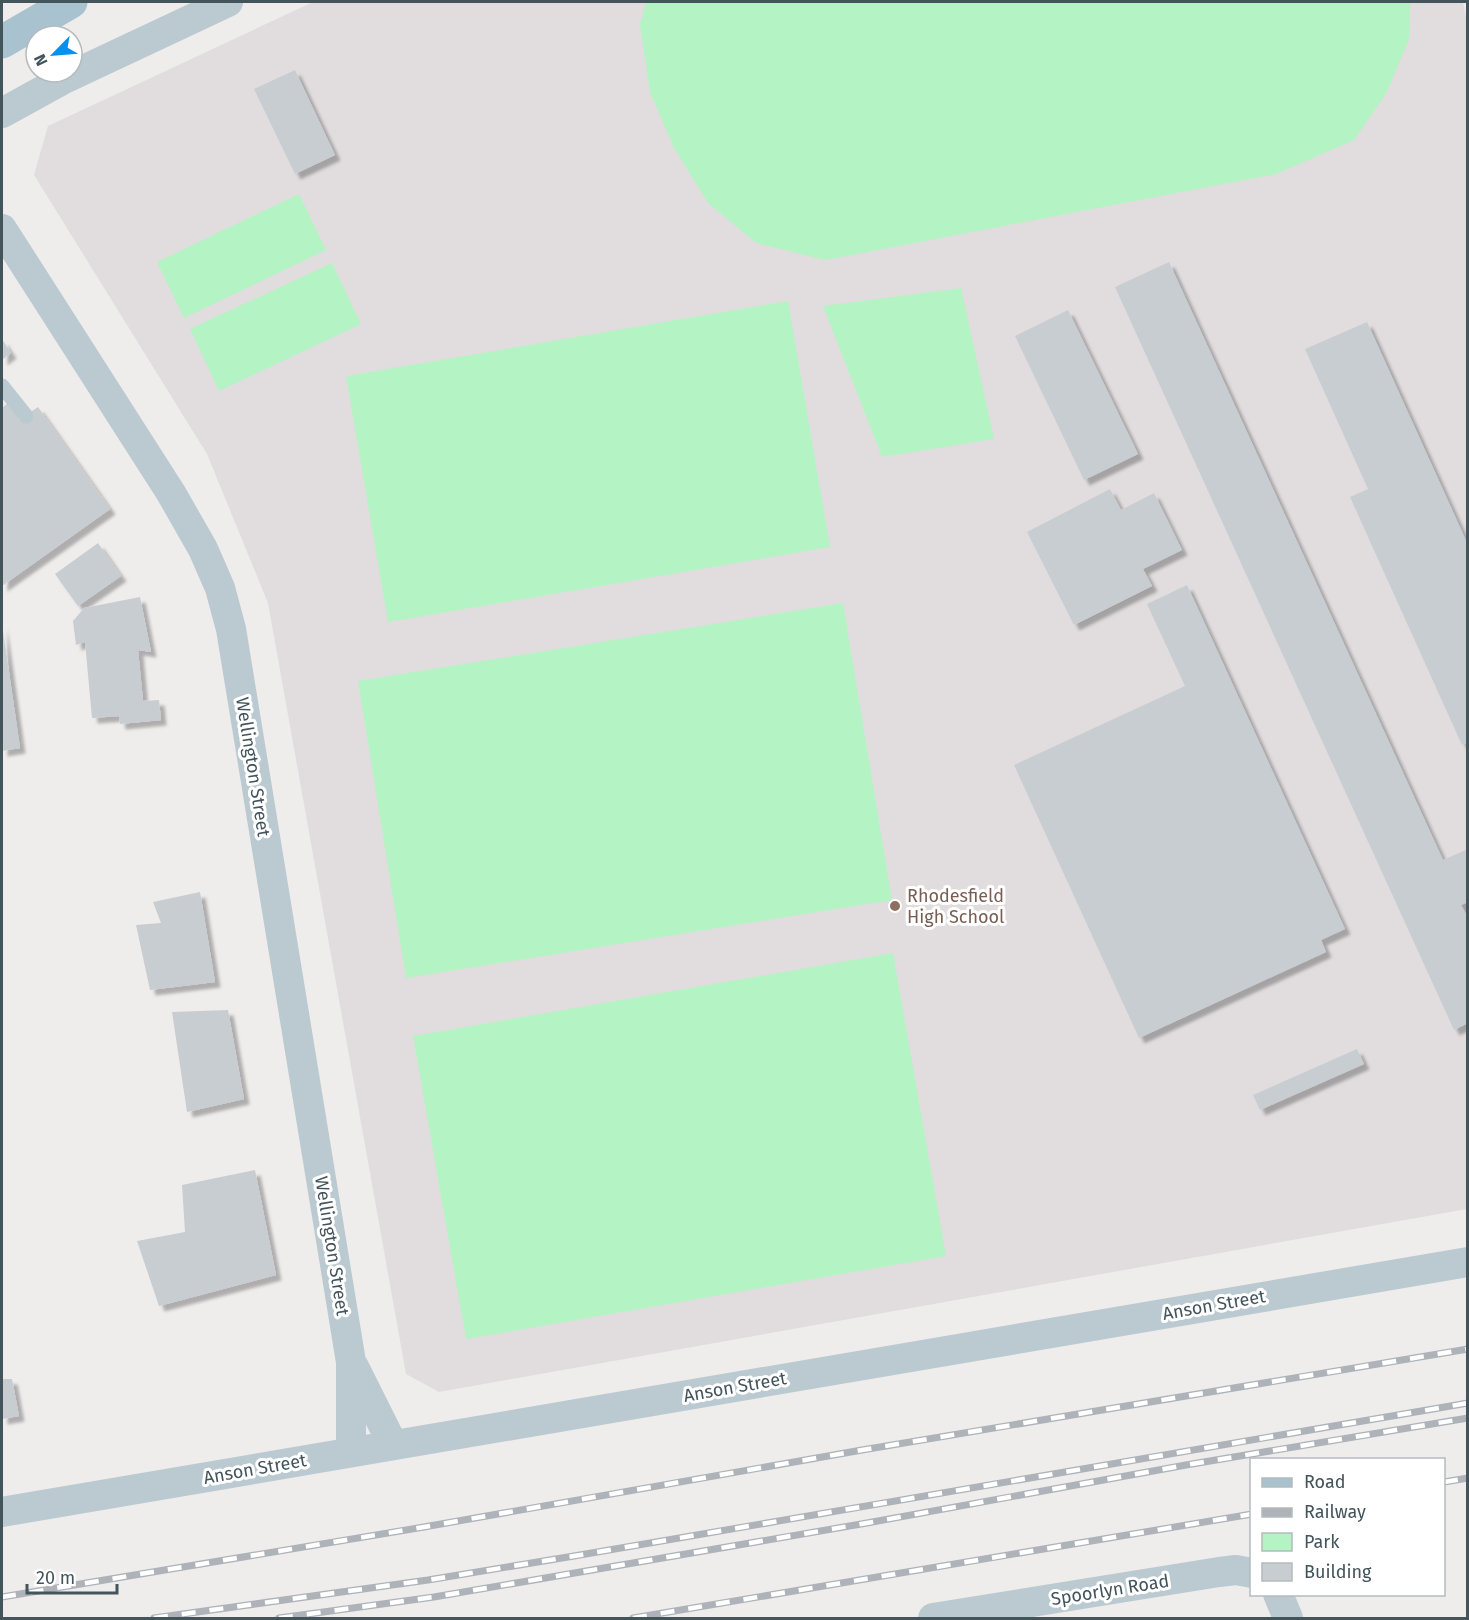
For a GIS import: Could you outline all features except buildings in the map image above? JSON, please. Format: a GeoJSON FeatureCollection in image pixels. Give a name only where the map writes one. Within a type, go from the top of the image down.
{"type":"FeatureCollection","features":[{"type":"Feature","properties":{"kind":"main road"},"geometry":{"type":"LineString","coordinates":[[2,42],[70,2]]}},
{"type":"Feature","properties":{"kind":"street"},"geometry":{"type":"LineString","coordinates":[[2,113],[62,80],[228,2]]}},
{"type":"Feature","properties":{"kind":"street","name":"Wellington Street"},"geometry":{"type":"LineString","coordinates":[[2,229],[171,493],[203,549],[220,588],[231,629],[351,1362],[351,1451]]}},
{"type":"Feature","properties":{"kind":"street","name":"Anson Street"},"geometry":{"type":"LineString","coordinates":[[2,1512],[1467,1262]]}},
{"type":"Feature","properties":{"kind":"street","name":"Wellington Street"},"geometry":{"type":"LineString","coordinates":[[351,1362],[393,1445]]}},
{"type":"Feature","properties":{"kind":"street","name":"Spoorlyn Road"},"geometry":{"type":"LineString","coordinates":[[933,1618],[1219,1572],[1236,1570],[1250,1573]]}},
{"type":"Feature","properties":{"kind":"street"},"geometry":{"type":"LineString","coordinates":[[1279,1596],[1288,1618]]}},
{"type":"Feature","properties":{"kind":"lane"},"geometry":{"type":"LineString","coordinates":[[2,386],[27,416]]}},
{"type":"Feature","properties":{"kind":"shaded area","name":"Rhodesfield High School"},"geometry":{"type":"Polygon","coordinates":[[[313,2],[1463,2],[1468,26],[1467,1209],[439,1392],[406,1374],[268,603],[207,454],[34,175],[48,126],[313,2]]]}},
{"type":"Feature","properties":{"kind":"green space"},"geometry":{"type":"Polygon","coordinates":[[[646,2],[1410,2],[1409,39],[1386,94],[1354,140],[1276,174],[825,260],[756,243],[708,203],[674,148],[650,92],[640,25],[646,2]]]}},
{"type":"Feature","properties":{"kind":"green space"},"geometry":{"type":"Polygon","coordinates":[[[299,194],[326,250],[184,318],[157,262],[299,194]]]}},
{"type":"Feature","properties":{"kind":"green space"},"geometry":{"type":"Polygon","coordinates":[[[332,263],[361,324],[219,391],[190,329],[332,263]]]}},
{"type":"Feature","properties":{"kind":"green space"},"geometry":{"type":"Polygon","coordinates":[[[961,288],[994,439],[882,457],[823,306],[961,288]]]}},
{"type":"Feature","properties":{"kind":"green space"},"geometry":{"type":"Polygon","coordinates":[[[788,301],[830,547],[388,622],[346,376],[788,301]]]}},
{"type":"Feature","properties":{"kind":"green space"},"geometry":{"type":"Polygon","coordinates":[[[843,603],[892,900],[406,978],[358,681],[843,603]]]}},
{"type":"Feature","properties":{"kind":"green space"},"geometry":{"type":"Polygon","coordinates":[[[893,953],[946,1256],[466,1339],[413,1036],[893,953]]]}},
{"type":"Feature","properties":{"kind":"railway"},"geometry":{"type":"LineString","coordinates":[[2,1597],[1468,1349]]}},
{"type":"Feature","properties":{"kind":"railway"},"geometry":{"type":"LineString","coordinates":[[154,1618],[428,1580],[1468,1403]]}},
{"type":"Feature","properties":{"kind":"railway"},"geometry":{"type":"LineString","coordinates":[[279,1618],[434,1597],[1468,1418]]}},
{"type":"Feature","properties":{"kind":"railway"},"geometry":{"type":"LineString","coordinates":[[1445,1482],[1468,1478]]}},
{"type":"Feature","properties":{"kind":"railway"},"geometry":{"type":"LineString","coordinates":[[633,1618],[1250,1514]]}},
{"type":"Feature","properties":{"kind":"place","name":"Rhodesfield High School"},"geometry":{"type":"Point","coordinates":[895,906]}}]}
